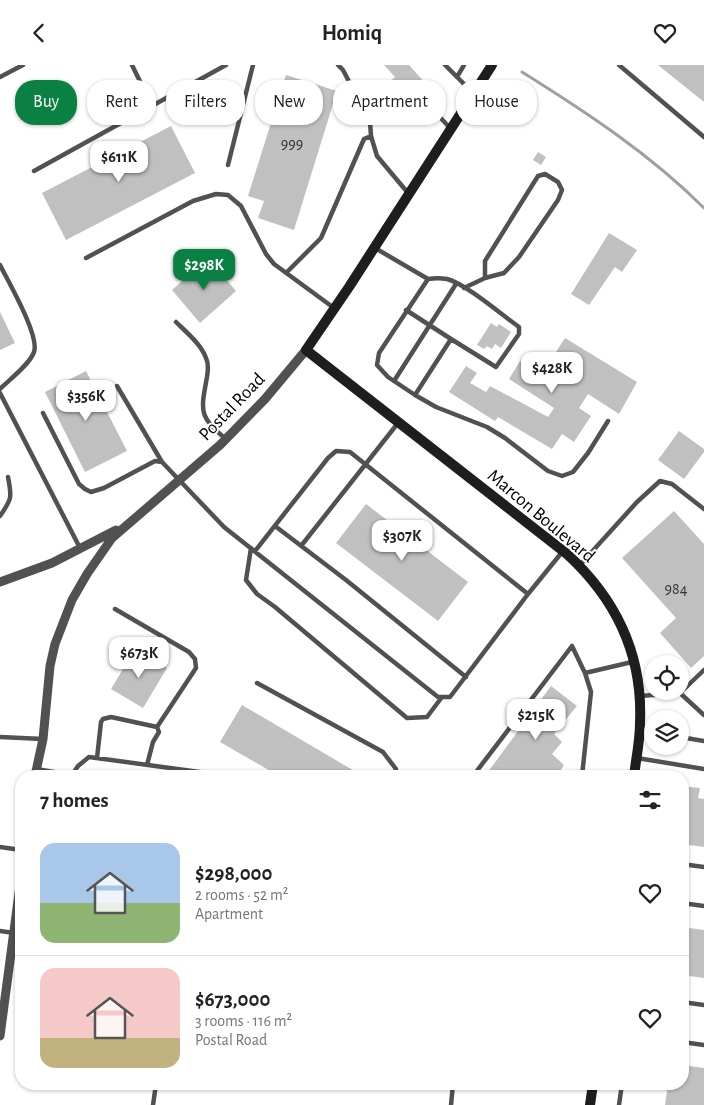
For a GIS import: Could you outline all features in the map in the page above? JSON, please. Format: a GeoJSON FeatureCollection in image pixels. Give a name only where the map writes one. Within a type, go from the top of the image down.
{"type":"FeatureCollection","features":[{"type":"Feature","properties":{"kind":"street","name":"Postal Road"},"geometry":{"type":"LineString","coordinates":[[483,80],[492,65]]}},
{"type":"Feature","properties":{"kind":"street","name":"Postal Road"},"geometry":{"type":"LineString","coordinates":[[37,770],[43,739],[50,666],[62,622],[72,600],[102,551],[112,538],[180,481],[226,439],[265,399],[336,309],[456,121]]}},
{"type":"Feature","properties":{"kind":"street","name":"Marcon Boulevard"},"geometry":{"type":"LineString","coordinates":[[306,349],[563,551],[596,585],[609,602],[622,627],[634,661],[640,697],[639,732],[635,770]]}},
{"type":"Feature","properties":{"kind":"street"},"geometry":{"type":"LineString","coordinates":[[0,582],[52,563],[128,524]]}},
{"type":"Feature","properties":{"kind":"street"},"geometry":{"type":"LineString","coordinates":[[0,1036],[15,950]]}},
{"type":"Feature","properties":{"kind":"street"},"geometry":{"type":"LineString","coordinates":[[590,1105],[592,1090]]}},
{"type":"Feature","properties":{"kind":"lane"},"geometry":{"type":"LineString","coordinates":[[0,77],[23,65]]}},
{"type":"Feature","properties":{"kind":"lane"},"geometry":{"type":"LineString","coordinates":[[132,65],[139,80]]}},
{"type":"Feature","properties":{"kind":"lane"},"geometry":{"type":"LineString","coordinates":[[156,104],[226,65]]}},
{"type":"Feature","properties":{"kind":"lane"},"geometry":{"type":"LineString","coordinates":[[228,165],[253,65]]}},
{"type":"Feature","properties":{"kind":"lane"},"geometry":{"type":"LineString","coordinates":[[338,65],[370,122],[371,136],[377,156],[409,194]]}},
{"type":"Feature","properties":{"kind":"lane"},"geometry":{"type":"LineString","coordinates":[[445,65],[460,80]]}},
{"type":"Feature","properties":{"kind":"lane"},"geometry":{"type":"LineString","coordinates":[[457,77],[464,65]]}},
{"type":"Feature","properties":{"kind":"lane"},"geometry":{"type":"LineString","coordinates":[[619,65],[704,137]]}},
{"type":"Feature","properties":{"kind":"lane"},"geometry":{"type":"LineString","coordinates":[[446,124],[451,129]]}},
{"type":"Feature","properties":{"kind":"lane"},"geometry":{"type":"LineString","coordinates":[[34,171],[118,125]]}},
{"type":"Feature","properties":{"kind":"lane"},"geometry":{"type":"LineString","coordinates":[[286,273],[321,237],[364,139],[371,136]]}},
{"type":"Feature","properties":{"kind":"lane"},"geometry":{"type":"LineString","coordinates":[[464,288],[485,277],[504,273],[519,257],[558,200],[562,190],[558,182],[545,174],[538,176],[484,261],[485,277]]}},
{"type":"Feature","properties":{"kind":"lane"},"geometry":{"type":"LineString","coordinates":[[86,258],[193,201],[216,194],[228,195],[241,206],[266,254],[274,264],[336,309]]}},
{"type":"Feature","properties":{"kind":"lane"},"geometry":{"type":"LineString","coordinates":[[374,248],[428,279]]}},
{"type":"Feature","properties":{"kind":"lane"},"geometry":{"type":"LineString","coordinates":[[0,265],[31,328],[36,345],[31,358],[0,391],[81,549]]}},
{"type":"Feature","properties":{"kind":"lane"},"geometry":{"type":"LineString","coordinates":[[406,310],[496,367],[519,334],[519,327],[450,280],[437,277],[428,279],[406,310],[379,353],[377,365],[394,381],[415,395],[436,407],[487,427],[505,438],[548,471],[562,476],[573,472],[588,453],[608,421]]}},
{"type":"Feature","properties":{"kind":"lane"},"geometry":{"type":"LineString","coordinates":[[394,381],[456,284]]}},
{"type":"Feature","properties":{"kind":"lane"},"geometry":{"type":"LineString","coordinates":[[176,322],[207,359],[208,371],[202,397],[203,410],[206,420],[226,439]]}},
{"type":"Feature","properties":{"kind":"lane"},"geometry":{"type":"LineString","coordinates":[[415,395],[451,339]]}},
{"type":"Feature","properties":{"kind":"lane"},"geometry":{"type":"LineString","coordinates":[[117,386],[162,462],[224,527],[438,697],[450,697],[563,551]]}},
{"type":"Feature","properties":{"kind":"lane"},"geometry":{"type":"LineString","coordinates":[[43,413],[80,484],[91,493],[155,461],[162,462]]}},
{"type":"Feature","properties":{"kind":"lane"},"geometry":{"type":"LineString","coordinates":[[301,546],[399,422]]}},
{"type":"Feature","properties":{"kind":"lane"},"geometry":{"type":"LineString","coordinates":[[442,697],[426,717],[407,718],[257,594],[246,580],[253,550],[275,526],[328,458],[336,451],[350,453],[528,594]]}},
{"type":"Feature","properties":{"kind":"lane"},"geometry":{"type":"LineString","coordinates":[[0,516],[11,499],[12,493],[8,477]]}},
{"type":"Feature","properties":{"kind":"lane"},"geometry":{"type":"LineString","coordinates":[[579,566],[637,502],[660,481],[672,484],[704,509]]}},
{"type":"Feature","properties":{"kind":"lane"},"geometry":{"type":"LineString","coordinates":[[275,526],[466,677]]}},
{"type":"Feature","properties":{"kind":"lane"},"geometry":{"type":"LineString","coordinates":[[115,609],[189,652],[195,659],[196,668],[157,727]]}},
{"type":"Feature","properties":{"kind":"lane"},"geometry":{"type":"LineString","coordinates":[[478,770],[572,647],[585,673],[591,692],[583,770]]}},
{"type":"Feature","properties":{"kind":"lane"},"geometry":{"type":"LineString","coordinates":[[585,673],[634,661]]}},
{"type":"Feature","properties":{"kind":"lane"},"geometry":{"type":"LineString","coordinates":[[689,685],[704,671]]}},
{"type":"Feature","properties":{"kind":"lane"},"geometry":{"type":"LineString","coordinates":[[257,683],[383,752],[396,770]]}},
{"type":"Feature","properties":{"kind":"lane"},"geometry":{"type":"LineString","coordinates":[[640,697],[644,697]]}},
{"type":"Feature","properties":{"kind":"lane"},"geometry":{"type":"LineString","coordinates":[[688,700],[704,715]]}},
{"type":"Feature","properties":{"kind":"lane"},"geometry":{"type":"LineString","coordinates":[[97,758],[101,722],[103,719],[111,717],[157,727]]}},
{"type":"Feature","properties":{"kind":"lane"},"geometry":{"type":"LineString","coordinates":[[147,765],[153,742],[160,731],[157,727]]}},
{"type":"Feature","properties":{"kind":"lane"},"geometry":{"type":"LineString","coordinates":[[639,732],[644,732]]}},
{"type":"Feature","properties":{"kind":"lane"},"geometry":{"type":"LineString","coordinates":[[0,737],[43,739]]}},
{"type":"Feature","properties":{"kind":"lane"},"geometry":{"type":"LineString","coordinates":[[689,738],[704,741]]}},
{"type":"Feature","properties":{"kind":"lane"},"geometry":{"type":"LineString","coordinates":[[75,770],[89,757],[184,770]]}},
{"type":"Feature","properties":{"kind":"lane"},"geometry":{"type":"LineString","coordinates":[[636,758],[704,769]]}},
{"type":"Feature","properties":{"kind":"lane"},"geometry":{"type":"LineString","coordinates":[[0,847],[15,849]]}},
{"type":"Feature","properties":{"kind":"lane"},"geometry":{"type":"LineString","coordinates":[[689,865],[704,867]]}},
{"type":"Feature","properties":{"kind":"lane"},"geometry":{"type":"LineString","coordinates":[[689,904],[704,906]]}},
{"type":"Feature","properties":{"kind":"lane"},"geometry":{"type":"LineString","coordinates":[[0,931],[15,933]]}},
{"type":"Feature","properties":{"kind":"lane"},"geometry":{"type":"LineString","coordinates":[[689,1003],[704,1005]]}},
{"type":"Feature","properties":{"kind":"lane"},"geometry":{"type":"LineString","coordinates":[[689,1044],[704,1045]]}},
{"type":"Feature","properties":{"kind":"lane"},"geometry":{"type":"LineString","coordinates":[[154,1105],[155,1090]]}},
{"type":"Feature","properties":{"kind":"lane"},"geometry":{"type":"LineString","coordinates":[[450,1105],[452,1090]]}},
{"type":"Feature","properties":{"kind":"lane"},"geometry":{"type":"LineString","coordinates":[[619,1105],[621,1090]]}},
{"type":"Feature","properties":{"kind":"building"},"geometry":{"type":"Polygon","coordinates":[[[384,65],[409,65],[422,80],[392,80],[395,77],[384,65]]]}},
{"type":"Feature","properties":{"kind":"building"},"geometry":{"type":"Polygon","coordinates":[[[658,65],[704,65],[704,102],[658,65]]]}},
{"type":"Feature","properties":{"kind":"building"},"geometry":{"type":"Polygon","coordinates":[[[286,75],[302,80],[284,80],[286,75]]]}},
{"type":"Feature","properties":{"kind":"building"},"geometry":{"type":"Polygon","coordinates":[[[323,87],[333,90],[333,104],[294,230],[258,218],[264,201],[248,196],[270,125],[323,125],[323,87]]]}},
{"type":"Feature","properties":{"kind":"building"},"geometry":{"type":"Polygon","coordinates":[[[171,126],[195,173],[66,240],[42,193],[171,126]]]}},
{"type":"Feature","properties":{"kind":"building"},"geometry":{"type":"Polygon","coordinates":[[[538,152],[546,157],[541,165],[533,160],[538,152]]]}},
{"type":"Feature","properties":{"kind":"building"},"geometry":{"type":"Polygon","coordinates":[[[609,233],[637,250],[622,272],[615,267],[589,305],[571,294],[609,233]]]}},
{"type":"Feature","properties":{"kind":"building"},"geometry":{"type":"Polygon","coordinates":[[[208,258],[236,291],[200,323],[172,290],[208,258]]]}},
{"type":"Feature","properties":{"kind":"building"},"geometry":{"type":"Polygon","coordinates":[[[0,312],[15,343],[0,350],[0,312]]]}},
{"type":"Feature","properties":{"kind":"building"},"geometry":{"type":"Polygon","coordinates":[[[491,323],[497,327],[499,324],[511,332],[501,348],[495,344],[492,349],[487,346],[484,349],[477,345],[491,323]]]}},
{"type":"Feature","properties":{"kind":"building"},"geometry":{"type":"Polygon","coordinates":[[[565,338],[637,382],[619,414],[588,394],[579,408],[591,416],[574,442],[562,434],[552,449],[498,417],[495,421],[449,392],[466,366],[477,373],[470,383],[486,392],[490,386],[548,417],[554,408],[509,379],[520,361],[541,375],[565,338]]]}},
{"type":"Feature","properties":{"kind":"building"},"geometry":{"type":"Polygon","coordinates":[[[86,371],[127,451],[85,472],[45,392],[86,371]]]}},
{"type":"Feature","properties":{"kind":"building"},"geometry":{"type":"Polygon","coordinates":[[[679,431],[704,449],[704,452],[684,479],[658,460],[679,431]]]}},
{"type":"Feature","properties":{"kind":"building"},"geometry":{"type":"Polygon","coordinates":[[[366,504],[468,582],[438,621],[336,543],[366,504]]]}},
{"type":"Feature","properties":{"kind":"building"},"geometry":{"type":"Polygon","coordinates":[[[674,511],[704,544],[704,656],[691,668],[689,666],[689,655],[679,655],[660,633],[676,618],[622,558],[674,511]]]}},
{"type":"Feature","properties":{"kind":"building"},"geometry":{"type":"Polygon","coordinates":[[[135,649],[167,668],[143,708],[111,689],[135,649]]]}},
{"type":"Feature","properties":{"kind":"building"},"geometry":{"type":"Polygon","coordinates":[[[551,686],[577,706],[554,734],[562,742],[552,754],[564,765],[561,770],[489,770],[551,686]]]}},
{"type":"Feature","properties":{"kind":"building"},"geometry":{"type":"Polygon","coordinates":[[[242,705],[353,770],[269,770],[220,742],[242,705]]]}},
{"type":"Feature","properties":{"kind":"building"},"geometry":{"type":"Polygon","coordinates":[[[689,787],[700,788],[698,798],[704,799],[704,847],[689,845],[689,787]]]}},
{"type":"Feature","properties":{"kind":"building"},"geometry":{"type":"Polygon","coordinates":[[[689,928],[704,930],[704,978],[689,976],[689,928]]]}},
{"type":"Feature","properties":{"kind":"building"},"geometry":{"type":"Polygon","coordinates":[[[689,1066],[704,1068],[704,1105],[665,1105],[667,1090],[689,1090],[689,1066]]]}},
{"type":"Feature","properties":{"kind":"waterway"},"geometry":{"type":"LineString","coordinates":[[522,72],[593,118],[640,152],[704,208]]}}]}
